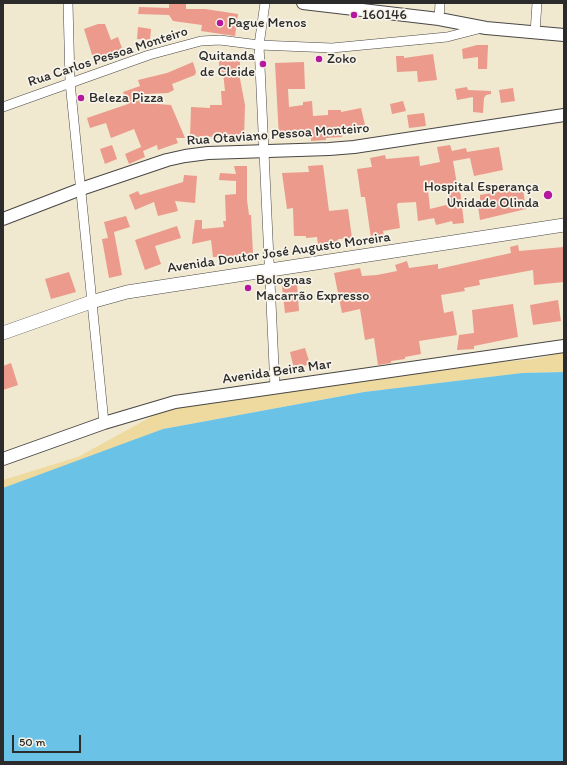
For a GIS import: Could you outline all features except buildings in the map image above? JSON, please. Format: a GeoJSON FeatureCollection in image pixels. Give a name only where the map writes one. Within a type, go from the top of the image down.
{"type":"FeatureCollection","features":[{"type":"Feature","properties":{"kind":"main road"},"geometry":{"type":"LineString","coordinates":[[303,3],[357,6],[439,18],[486,28],[564,36]]}},
{"type":"Feature","properties":{"kind":"main road","name":"Rua Otaviano Pessoa Monteiro"},"geometry":{"type":"LineString","coordinates":[[3,219],[81,189],[167,160],[185,156],[354,147],[564,115]]}},
{"type":"Feature","properties":{"kind":"main road","name":"Avenida Doutor José Augusto Moreira"},"geometry":{"type":"LineString","coordinates":[[3,333],[91,302],[140,290],[564,225]]}},
{"type":"Feature","properties":{"kind":"main road","name":"Avenida Beira Mar"},"geometry":{"type":"LineString","coordinates":[[3,459],[104,423],[175,402],[564,346]]}},
{"type":"Feature","properties":{"kind":"street"},"geometry":{"type":"LineString","coordinates":[[68,3],[70,82],[104,423]]}},
{"type":"Feature","properties":{"kind":"street"},"geometry":{"type":"LineString","coordinates":[[265,3],[259,45],[275,388]]}},
{"type":"Feature","properties":{"kind":"street"},"geometry":{"type":"LineString","coordinates":[[439,18],[440,3]]}},
{"type":"Feature","properties":{"kind":"street"},"geometry":{"type":"LineString","coordinates":[[535,32],[537,3]]}},
{"type":"Feature","properties":{"kind":"street","name":"Rua Carlos Pessoa Monteiro"},"geometry":{"type":"LineString","coordinates":[[3,108],[70,82],[149,55],[196,42],[220,40],[259,45],[319,48],[364,46],[447,37],[486,28]]}},
{"type":"Feature","properties":{"kind":"sand"},"geometry":{"type":"Polygon","coordinates":[[[564,352],[564,372],[522,373],[364,392],[163,429],[3,493],[3,480],[78,457],[160,412],[176,408],[470,365],[535,359],[564,352]]]}},
{"type":"Feature","properties":{"kind":"water"},"geometry":{"type":"Polygon","coordinates":[[[564,372],[564,762],[3,762],[3,488],[163,429],[364,392],[522,373],[564,372]]]}},
{"type":"Feature","properties":{"kind":"place","name":"160146"},"geometry":{"type":"Point","coordinates":[354,15]}},
{"type":"Feature","properties":{"kind":"place","name":"Pague Menos"},"geometry":{"type":"Point","coordinates":[220,23]}},
{"type":"Feature","properties":{"kind":"place","name":"Zoko"},"geometry":{"type":"Point","coordinates":[319,59]}},
{"type":"Feature","properties":{"kind":"place","name":"Quitanda de Cleide"},"geometry":{"type":"Point","coordinates":[263,64]}},
{"type":"Feature","properties":{"kind":"place","name":"Beleza Pizza"},"geometry":{"type":"Point","coordinates":[81,98]}},
{"type":"Feature","properties":{"kind":"place","name":"Hospital Esperança Unidade Olinda"},"geometry":{"type":"Point","coordinates":[548,195]}},
{"type":"Feature","properties":{"kind":"place","name":"Bolognas Macarrão Expresso"},"geometry":{"type":"Point","coordinates":[248,288]}}]}
